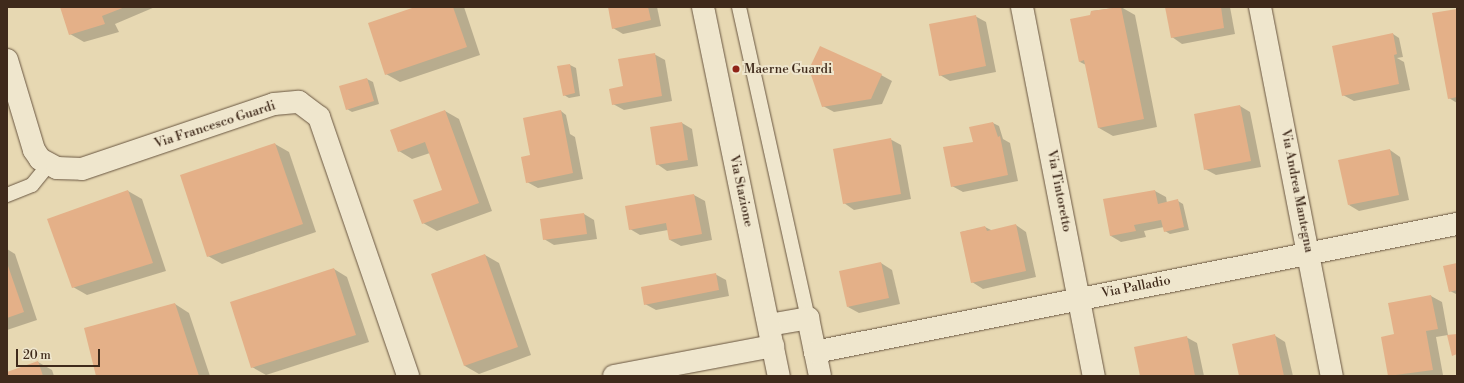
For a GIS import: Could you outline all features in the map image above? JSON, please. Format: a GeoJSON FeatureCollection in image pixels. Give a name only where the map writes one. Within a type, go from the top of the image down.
{"type":"FeatureCollection","features":[{"type":"Feature","properties":{"kind":"street","name":"Via Stazione"},"geometry":{"type":"LineString","coordinates":[[703,7],[779,376]]}},
{"type":"Feature","properties":{"kind":"street","name":"Via Tintoretto"},"geometry":{"type":"LineString","coordinates":[[1022,7],[1094,376]]}},
{"type":"Feature","properties":{"kind":"street","name":"Via Andrea Mantegna"},"geometry":{"type":"LineString","coordinates":[[1260,7],[1332,376]]}},
{"type":"Feature","properties":{"kind":"street"},"geometry":{"type":"LineString","coordinates":[[7,60],[28,136],[40,159],[48,165]]}},
{"type":"Feature","properties":{"kind":"street","name":"Via Francesco Guardi"},"geometry":{"type":"LineString","coordinates":[[48,165],[68,170],[82,169],[274,104],[299,102],[319,117],[408,376]]}},
{"type":"Feature","properties":{"kind":"street","name":"Via Palladio"},"geometry":{"type":"LineString","coordinates":[[815,352],[1309,252],[1457,224]]}},
{"type":"Feature","properties":{"kind":"street"},"geometry":{"type":"LineString","coordinates":[[614,376],[771,336],[808,318],[820,376]]}},
{"type":"Feature","properties":{"kind":"lane"},"geometry":{"type":"LineString","coordinates":[[739,7],[808,318]]}},
{"type":"Feature","properties":{"kind":"lane"},"geometry":{"type":"LineString","coordinates":[[7,195],[32,185],[48,165]]}},
{"type":"Feature","properties":{"kind":"building"},"geometry":{"type":"Polygon","coordinates":[[[60,7],[125,7],[102,16],[105,24],[69,35],[60,7]]]}},
{"type":"Feature","properties":{"kind":"building"},"geometry":{"type":"Polygon","coordinates":[[[415,7],[453,7],[467,47],[385,75],[368,23],[415,7]]]}},
{"type":"Feature","properties":{"kind":"building"},"geometry":{"type":"Polygon","coordinates":[[[608,7],[648,7],[651,20],[612,29],[608,7]]]}},
{"type":"Feature","properties":{"kind":"building"},"geometry":{"type":"Polygon","coordinates":[[[1121,7],[1144,119],[1098,128],[1084,60],[1079,62],[1070,19],[1090,15],[1091,11],[1121,7]]]}},
{"type":"Feature","properties":{"kind":"building"},"geometry":{"type":"Polygon","coordinates":[[[1165,7],[1221,7],[1224,28],[1171,38],[1165,7]]]}},
{"type":"Feature","properties":{"kind":"building"},"geometry":{"type":"Polygon","coordinates":[[[1457,9],[1457,97],[1448,99],[1432,13],[1457,9]]]}},
{"type":"Feature","properties":{"kind":"building"},"geometry":{"type":"Polygon","coordinates":[[[976,15],[986,66],[939,76],[929,24],[976,15]]]}},
{"type":"Feature","properties":{"kind":"building"},"geometry":{"type":"Polygon","coordinates":[[[1393,33],[1397,54],[1394,55],[1399,84],[1342,96],[1332,46],[1393,33]]]}},
{"type":"Feature","properties":{"kind":"building"},"geometry":{"type":"Polygon","coordinates":[[[820,46],[882,74],[871,99],[822,107],[809,69],[820,46]]]}},
{"type":"Feature","properties":{"kind":"building"},"geometry":{"type":"Polygon","coordinates":[[[655,53],[662,96],[612,105],[609,89],[623,86],[618,59],[655,53]]]}},
{"type":"Feature","properties":{"kind":"building"},"geometry":{"type":"Polygon","coordinates":[[[570,64],[575,93],[563,96],[557,66],[570,64]]]}},
{"type":"Feature","properties":{"kind":"building"},"geometry":{"type":"Polygon","coordinates":[[[367,78],[374,101],[346,110],[339,86],[367,78]]]}},
{"type":"Feature","properties":{"kind":"building"},"geometry":{"type":"Polygon","coordinates":[[[1240,105],[1251,161],[1204,170],[1194,114],[1240,105]]]}},
{"type":"Feature","properties":{"kind":"building"},"geometry":{"type":"Polygon","coordinates":[[[445,110],[479,203],[422,224],[413,200],[442,190],[425,142],[398,152],[390,130],[445,110]]]}},
{"type":"Feature","properties":{"kind":"building"},"geometry":{"type":"Polygon","coordinates":[[[561,110],[573,173],[526,183],[521,157],[530,155],[523,118],[561,110]]]}},
{"type":"Feature","properties":{"kind":"building"},"geometry":{"type":"Polygon","coordinates":[[[682,122],[688,160],[656,165],[650,127],[682,122]]]}},
{"type":"Feature","properties":{"kind":"building"},"geometry":{"type":"Polygon","coordinates":[[[993,122],[998,137],[1000,136],[1008,175],[951,187],[943,147],[973,142],[969,127],[993,122]]]}},
{"type":"Feature","properties":{"kind":"building"},"geometry":{"type":"Polygon","coordinates":[[[891,138],[901,194],[843,204],[833,149],[891,138]]]}},
{"type":"Feature","properties":{"kind":"building"},"geometry":{"type":"Polygon","coordinates":[[[275,143],[303,224],[207,257],[180,175],[275,143]]]}},
{"type":"Feature","properties":{"kind":"building"},"geometry":{"type":"Polygon","coordinates":[[[1390,149],[1399,195],[1348,205],[1338,160],[1390,149]]]}},
{"type":"Feature","properties":{"kind":"building"},"geometry":{"type":"Polygon","coordinates":[[[128,190],[153,263],[72,288],[47,219],[128,190]]]}},
{"type":"Feature","properties":{"kind":"building"},"geometry":{"type":"Polygon","coordinates":[[[1155,190],[1158,204],[1178,199],[1184,227],[1164,232],[1161,220],[1134,225],[1136,231],[1110,236],[1103,199],[1155,190]]]}},
{"type":"Feature","properties":{"kind":"building"},"geometry":{"type":"Polygon","coordinates":[[[694,194],[702,234],[669,240],[666,223],[629,230],[625,206],[694,194]]]}},
{"type":"Feature","properties":{"kind":"building"},"geometry":{"type":"Polygon","coordinates":[[[584,213],[587,234],[543,240],[540,219],[584,213]]]}},
{"type":"Feature","properties":{"kind":"building"},"geometry":{"type":"Polygon","coordinates":[[[1016,224],[1026,271],[971,283],[960,232],[985,226],[987,231],[1016,224]]]}},
{"type":"Feature","properties":{"kind":"building"},"geometry":{"type":"Polygon","coordinates":[[[485,254],[518,347],[464,366],[431,274],[485,254]]]}},
{"type":"Feature","properties":{"kind":"building"},"geometry":{"type":"Polygon","coordinates":[[[881,262],[889,298],[847,307],[839,271],[881,262]]]}},
{"type":"Feature","properties":{"kind":"building"},"geometry":{"type":"Polygon","coordinates":[[[7,263],[24,312],[7,318],[7,263]]]}},
{"type":"Feature","properties":{"kind":"building"},"geometry":{"type":"Polygon","coordinates":[[[1457,263],[1457,290],[1449,292],[1443,266],[1457,263]]]}},
{"type":"Feature","properties":{"kind":"building"},"geometry":{"type":"Polygon","coordinates":[[[334,268],[356,335],[251,368],[230,302],[334,268]]]}},
{"type":"Feature","properties":{"kind":"building"},"geometry":{"type":"Polygon","coordinates":[[[716,273],[719,290],[644,305],[641,287],[716,273]]]}},
{"type":"Feature","properties":{"kind":"building"},"geometry":{"type":"Polygon","coordinates":[[[1431,295],[1438,329],[1426,331],[1433,370],[1388,376],[1381,337],[1394,334],[1388,303],[1431,295]]]}},
{"type":"Feature","properties":{"kind":"building"},"geometry":{"type":"Polygon","coordinates":[[[175,303],[199,376],[96,376],[84,328],[175,303]]]}},
{"type":"Feature","properties":{"kind":"building"},"geometry":{"type":"Polygon","coordinates":[[[1275,334],[1284,376],[1239,376],[1232,344],[1275,334]]]}},
{"type":"Feature","properties":{"kind":"building"},"geometry":{"type":"Polygon","coordinates":[[[1457,334],[1457,354],[1452,356],[1447,335],[1457,334]]]}},
{"type":"Feature","properties":{"kind":"building"},"geometry":{"type":"Polygon","coordinates":[[[1187,336],[1195,376],[1140,376],[1134,347],[1187,336]]]}},
{"type":"Feature","properties":{"kind":"building"},"geometry":{"type":"Polygon","coordinates":[[[38,361],[43,376],[7,376],[7,372],[38,361]]]}},
{"type":"Feature","properties":{"kind":"place","name":"Maerne Guardi"},"geometry":{"type":"Point","coordinates":[736,69]}}]}
